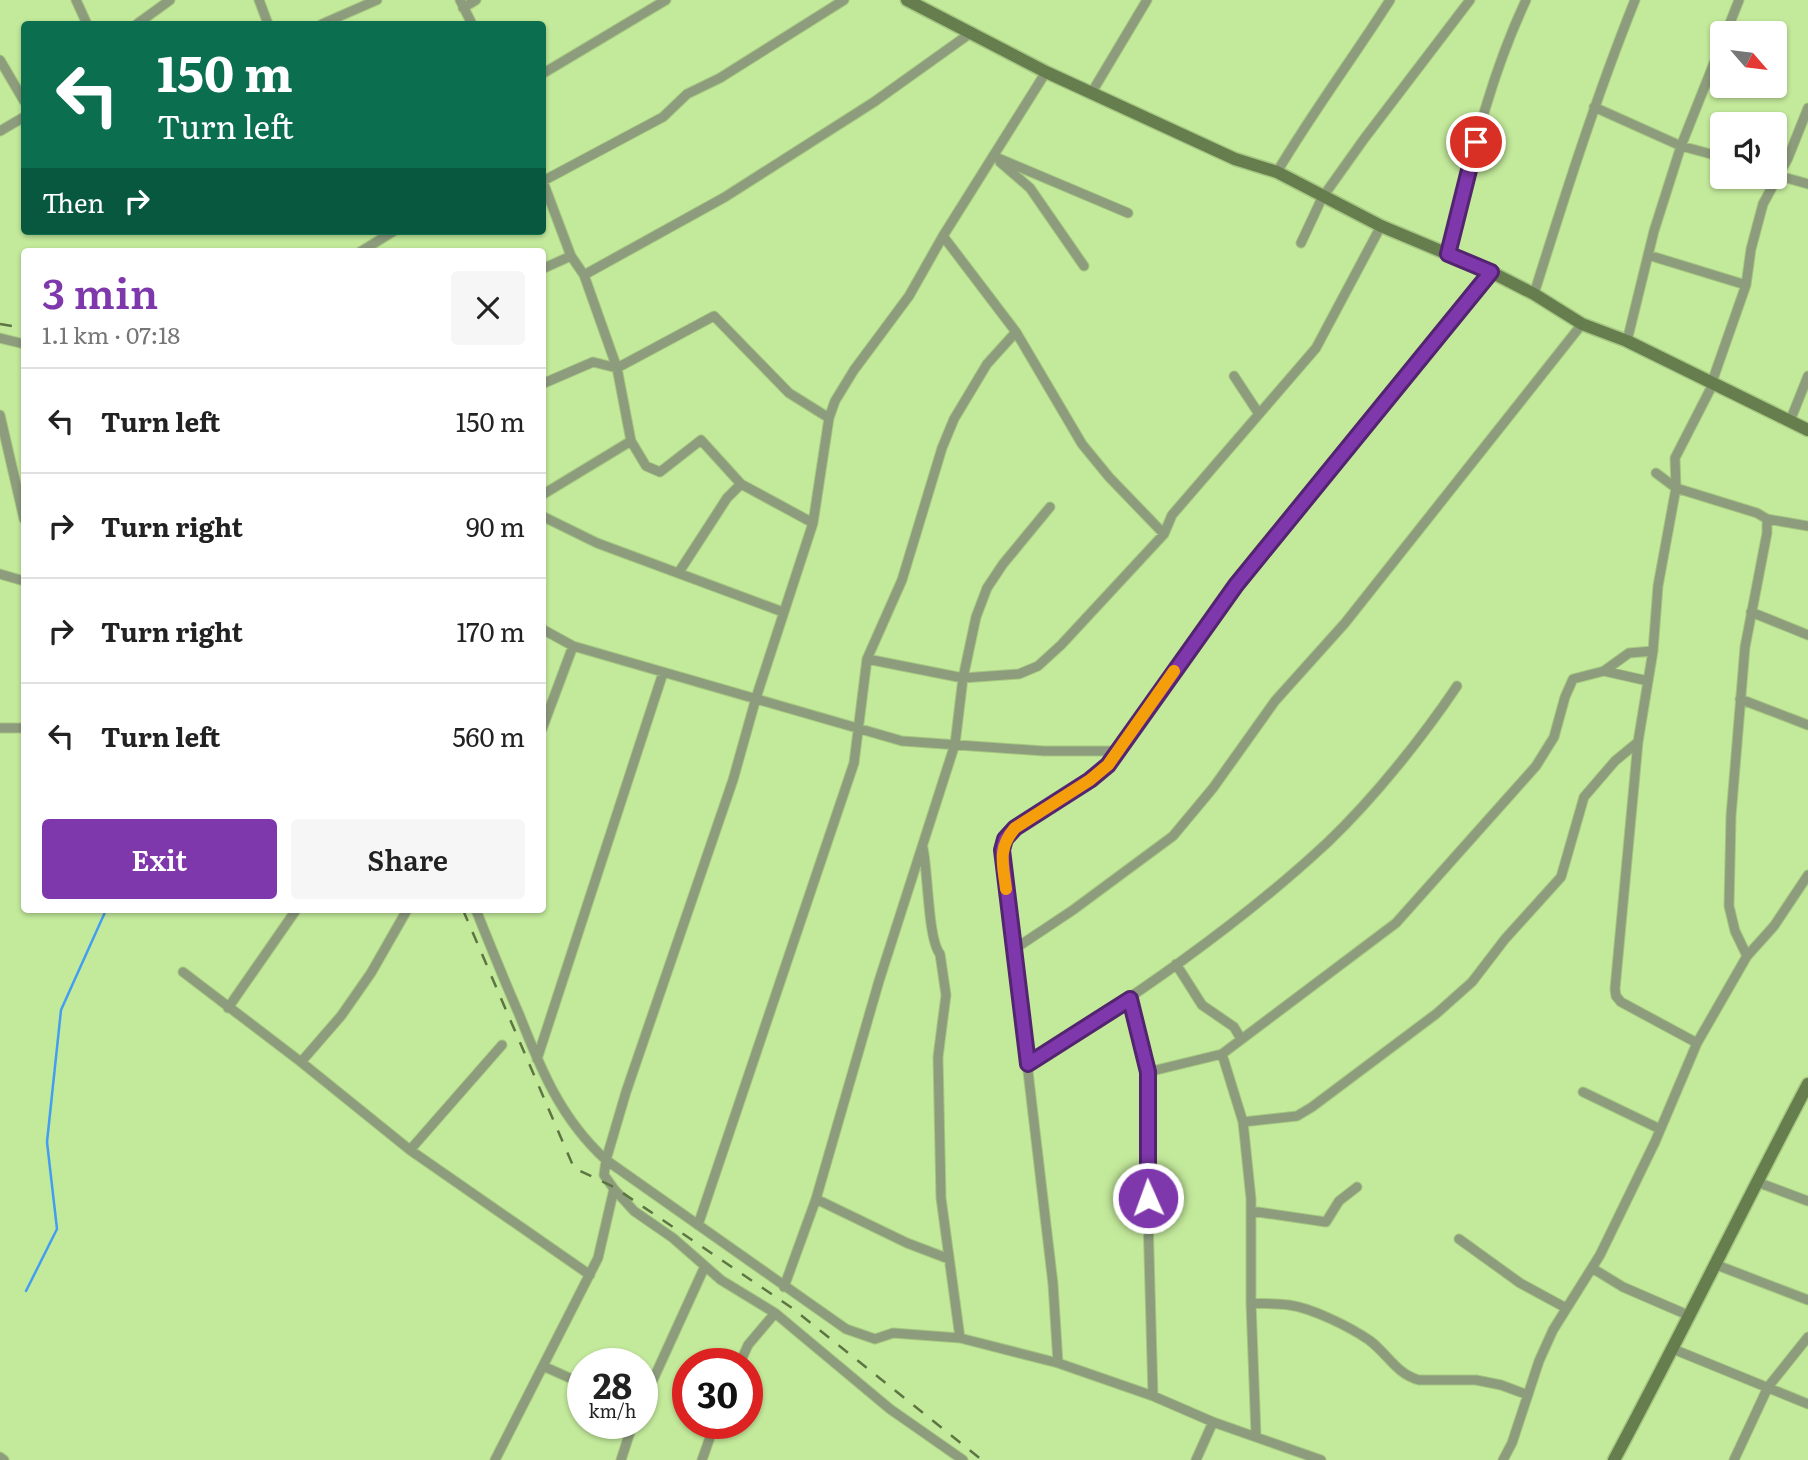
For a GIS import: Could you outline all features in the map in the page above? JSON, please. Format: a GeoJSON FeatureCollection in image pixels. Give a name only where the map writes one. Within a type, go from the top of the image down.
{"type":"FeatureCollection","features":[{"type":"Feature","properties":{"kind":"street"},"geometry":{"type":"LineString","coordinates":[[76,0],[86,21]]}},
{"type":"Feature","properties":{"kind":"street"},"geometry":{"type":"LineString","coordinates":[[141,21],[170,0]]}},
{"type":"Feature","properties":{"kind":"street"},"geometry":{"type":"LineString","coordinates":[[259,0],[267,21]]}},
{"type":"Feature","properties":{"kind":"street"},"geometry":{"type":"LineString","coordinates":[[470,21],[462,4],[476,0]]}},
{"type":"Feature","properties":{"kind":"street"},"geometry":{"type":"LineString","coordinates":[[546,72],[666,0]]}},
{"type":"Feature","properties":{"kind":"street"},"geometry":{"type":"LineString","coordinates":[[546,178],[663,117],[687,94],[719,78],[844,0]]}},
{"type":"Feature","properties":{"kind":"street"},"geometry":{"type":"LineString","coordinates":[[907,0],[1046,72],[1235,159],[1277,172],[1322,198],[1381,226],[1491,272],[1534,294],[1582,324],[1627,341],[1808,430]]}},
{"type":"Feature","properties":{"kind":"street"},"geometry":{"type":"LineString","coordinates":[[1092,92],[1147,0]]}},
{"type":"Feature","properties":{"kind":"street"},"geometry":{"type":"LineString","coordinates":[[1277,172],[1304,126],[1390,0]]}},
{"type":"Feature","properties":{"kind":"street"},"geometry":{"type":"LineString","coordinates":[[1301,243],[1322,198],[1470,0]]}},
{"type":"Feature","properties":{"kind":"street"},"geometry":{"type":"LineString","coordinates":[[1448,254],[1488,92],[1510,33],[1526,0]]}},
{"type":"Feature","properties":{"kind":"street"},"geometry":{"type":"LineString","coordinates":[[1534,294],[1594,107],[1635,0]]}},
{"type":"Feature","properties":{"kind":"street"},"geometry":{"type":"LineString","coordinates":[[1731,21],[1739,0]]}},
{"type":"Feature","properties":{"kind":"street"},"geometry":{"type":"LineString","coordinates":[[328,21],[371,1]]}},
{"type":"Feature","properties":{"kind":"street"},"geometry":{"type":"LineString","coordinates":[[584,275],[725,197],[874,102],[972,33]]}},
{"type":"Feature","properties":{"kind":"street"},"geometry":{"type":"LineString","coordinates":[[0,60],[21,96]]}},
{"type":"Feature","properties":{"kind":"street"},"geometry":{"type":"LineString","coordinates":[[962,1460],[890,1409],[775,1313],[721,1280],[673,1238],[634,1211],[604,1175],[626,1092],[733,779],[756,698],[813,523],[829,418],[835,401],[854,370],[909,296],[943,236],[1046,72]]}},
{"type":"Feature","properties":{"kind":"street"},"geometry":{"type":"LineString","coordinates":[[1627,341],[1648,255],[1681,146],[1710,73]]}},
{"type":"Feature","properties":{"kind":"street"},"geometry":{"type":"LineString","coordinates":[[1594,107],[1681,146],[1710,154]]}},
{"type":"Feature","properties":{"kind":"street"},"geometry":{"type":"LineString","coordinates":[[1787,160],[1808,108]]}},
{"type":"Feature","properties":{"kind":"street"},"geometry":{"type":"LineString","coordinates":[[0,131],[21,119]]}},
{"type":"Feature","properties":{"kind":"street"},"geometry":{"type":"LineString","coordinates":[[993,156],[1128,213]]}},
{"type":"Feature","properties":{"kind":"street"},"geometry":{"type":"LineString","coordinates":[[993,156],[1030,188],[1084,266]]}},
{"type":"Feature","properties":{"kind":"street"},"geometry":{"type":"LineString","coordinates":[[1787,179],[1808,184]]}},
{"type":"Feature","properties":{"kind":"street"},"geometry":{"type":"LineString","coordinates":[[546,188],[571,256],[584,275],[617,368],[631,441],[646,466],[660,472],[701,440],[741,484],[813,523]]}},
{"type":"Feature","properties":{"kind":"street"},"geometry":{"type":"LineString","coordinates":[[1697,1043],[1621,1002],[1615,989],[1638,742],[1653,651],[1658,586],[1676,488],[1675,458],[1713,383],[1746,285],[1751,249],[1763,204],[1770,189]]}},
{"type":"Feature","properties":{"kind":"street"},"geometry":{"type":"LineString","coordinates":[[867,659],[963,678],[1019,674],[1038,666],[1062,645],[1164,534],[1172,515],[1316,348],[1381,226]]}},
{"type":"Feature","properties":{"kind":"street"},"geometry":{"type":"LineString","coordinates":[[366,248],[388,235]]}},
{"type":"Feature","properties":{"kind":"street"},"geometry":{"type":"LineString","coordinates":[[943,236],[1016,332],[1082,444],[1108,477],[1164,534]]}},
{"type":"Feature","properties":{"kind":"street"},"geometry":{"type":"LineString","coordinates":[[1648,255],[1746,285]]}},
{"type":"Feature","properties":{"kind":"street"},"geometry":{"type":"LineString","coordinates":[[546,267],[571,256]]}},
{"type":"Feature","properties":{"kind":"street"},"geometry":{"type":"LineString","coordinates":[[1058,1363],[1053,1284],[1002,850],[1005,839],[1015,828],[1090,780],[1119,751],[1236,585],[1491,272]]}},
{"type":"Feature","properties":{"kind":"street"},"geometry":{"type":"LineString","coordinates":[[546,382],[593,362],[617,368],[713,316],[789,393],[829,418]]}},
{"type":"Feature","properties":{"kind":"street"},"geometry":{"type":"LineString","coordinates":[[1013,950],[1073,910],[1173,836],[1213,788],[1275,701],[1345,623],[1582,324]]}},
{"type":"Feature","properties":{"kind":"street"},"geometry":{"type":"LineString","coordinates":[[698,1225],[854,763],[867,659],[902,580],[942,448],[954,419],[986,364],[1016,332]]}},
{"type":"Feature","properties":{"kind":"street"},"geometry":{"type":"LineString","coordinates":[[0,338],[21,343]]}},
{"type":"Feature","properties":{"kind":"street"},"geometry":{"type":"LineString","coordinates":[[1234,376],[1259,414]]}},
{"type":"Feature","properties":{"kind":"street"},"geometry":{"type":"LineString","coordinates":[[1790,421],[1808,376]]}},
{"type":"Feature","properties":{"kind":"street"},"geometry":{"type":"LineString","coordinates":[[0,415],[21,506]]}},
{"type":"Feature","properties":{"kind":"street"},"geometry":{"type":"LineString","coordinates":[[546,493],[631,441]]}},
{"type":"Feature","properties":{"kind":"street"},"geometry":{"type":"LineString","coordinates":[[1656,473],[1676,488],[1757,513],[1767,519],[1808,526]]}},
{"type":"Feature","properties":{"kind":"street"},"geometry":{"type":"LineString","coordinates":[[679,572],[727,498],[741,484]]}},
{"type":"Feature","properties":{"kind":"street"},"geometry":{"type":"LineString","coordinates":[[783,1287],[816,1199],[879,981],[955,744],[963,678],[976,617],[987,588],[1003,564],[1050,507]]}},
{"type":"Feature","properties":{"kind":"street"},"geometry":{"type":"LineString","coordinates":[[546,518],[597,544],[783,612]]}},
{"type":"Feature","properties":{"kind":"street"},"geometry":{"type":"LineString","coordinates":[[1747,956],[1735,931],[1729,905],[1731,816],[1740,699],[1767,519]]}},
{"type":"Feature","properties":{"kind":"street"},"geometry":{"type":"LineString","coordinates":[[0,574],[21,579]]}},
{"type":"Feature","properties":{"kind":"street"},"geometry":{"type":"LineString","coordinates":[[1751,612],[1808,635]]}},
{"type":"Feature","properties":{"kind":"street"},"geometry":{"type":"LineString","coordinates":[[546,631],[573,646],[902,741],[1044,751],[1119,751]]}},
{"type":"Feature","properties":{"kind":"street"},"geometry":{"type":"LineString","coordinates":[[546,718],[573,646]]}},
{"type":"Feature","properties":{"kind":"street"},"geometry":{"type":"LineString","coordinates":[[1148,1072],[1222,1054],[1396,923],[1536,766],[1554,737],[1573,679],[1604,671],[1629,653],[1653,651]]}},
{"type":"Feature","properties":{"kind":"street"},"geometry":{"type":"LineString","coordinates":[[1604,671],[1648,681]]}},
{"type":"Feature","properties":{"kind":"street"},"geometry":{"type":"LineString","coordinates":[[537,1059],[663,673]]}},
{"type":"Feature","properties":{"kind":"street"},"geometry":{"type":"LineString","coordinates":[[1028,1064],[1130,999],[1288,877],[1330,839],[1381,784],[1457,685]]}},
{"type":"Feature","properties":{"kind":"street"},"geometry":{"type":"LineString","coordinates":[[1740,699],[1808,725]]}},
{"type":"Feature","properties":{"kind":"street"},"geometry":{"type":"LineString","coordinates":[[0,728],[21,728]]}},
{"type":"Feature","properties":{"kind":"street"},"geometry":{"type":"LineString","coordinates":[[1243,1122],[1297,1116],[1312,1107],[1436,1014],[1472,982],[1505,939],[1561,877],[1584,797],[1615,761],[1638,742]]}},
{"type":"Feature","properties":{"kind":"street"},"geometry":{"type":"LineString","coordinates":[[923,847],[932,931],[936,950],[940,954],[946,995],[938,1057],[941,1198],[960,1338]]}},
{"type":"Feature","properties":{"kind":"street"},"geometry":{"type":"LineString","coordinates":[[1503,1460],[1512,1443],[1553,1330],[1601,1255],[1697,1043],[1747,956],[1774,926],[1808,875]]}},
{"type":"Feature","properties":{"kind":"street"},"geometry":{"type":"LineString","coordinates":[[228,1008],[294,913]]}},
{"type":"Feature","properties":{"kind":"street"},"geometry":{"type":"LineString","coordinates":[[301,1062],[341,1016],[371,973],[405,913]]}},
{"type":"Feature","properties":{"kind":"street"},"geometry":{"type":"LineString","coordinates":[[477,913],[537,1059],[560,1107],[586,1142],[606,1160],[783,1287],[857,1335],[875,1339],[893,1333],[960,1338],[1058,1363],[1153,1396],[1303,1456],[1321,1460]]}},
{"type":"Feature","properties":{"kind":"street"},"geometry":{"type":"LineString","coordinates":[[1176,964],[1202,1005],[1234,1027],[1241,1039]]}},
{"type":"Feature","properties":{"kind":"street"},"geometry":{"type":"LineString","coordinates":[[183,972],[410,1150],[590,1275]]}},
{"type":"Feature","properties":{"kind":"street"},"geometry":{"type":"LineString","coordinates":[[1130,999],[1148,1072],[1146,1145],[1153,1396]]}},
{"type":"Feature","properties":{"kind":"street"},"geometry":{"type":"LineString","coordinates":[[410,1150],[502,1045]]}},
{"type":"Feature","properties":{"kind":"street"},"geometry":{"type":"LineString","coordinates":[[1222,1054],[1243,1122],[1251,1212],[1256,1436]]}},
{"type":"Feature","properties":{"kind":"street"},"geometry":{"type":"LineString","coordinates":[[1614,1460],[1674,1349],[1714,1264],[1806,1090]]}},
{"type":"Feature","properties":{"kind":"street"},"geometry":{"type":"LineString","coordinates":[[1583,1092],[1660,1129]]}},
{"type":"Feature","properties":{"kind":"street"},"geometry":{"type":"LineString","coordinates":[[1757,1182],[1808,1201]]}},
{"type":"Feature","properties":{"kind":"street"},"geometry":{"type":"LineString","coordinates":[[1251,1212],[1326,1222],[1339,1201],[1357,1187]]}},
{"type":"Feature","properties":{"kind":"street"},"geometry":{"type":"LineString","coordinates":[[495,1460],[590,1275],[604,1238],[614,1189]]}},
{"type":"Feature","properties":{"kind":"street"},"geometry":{"type":"LineString","coordinates":[[816,1199],[907,1243],[949,1259]]}},
{"type":"Feature","properties":{"kind":"street"},"geometry":{"type":"LineString","coordinates":[[1459,1239],[1520,1283],[1566,1308]]}},
{"type":"Feature","properties":{"kind":"street"},"geometry":{"type":"LineString","coordinates":[[1714,1264],[1808,1300]]}},
{"type":"Feature","properties":{"kind":"street"},"geometry":{"type":"LineString","coordinates":[[658,1369],[705,1266]]}},
{"type":"Feature","properties":{"kind":"street"},"geometry":{"type":"LineString","coordinates":[[1592,1268],[1622,1287],[1690,1316]]}},
{"type":"Feature","properties":{"kind":"street"},"geometry":{"type":"LineString","coordinates":[[1251,1303],[1291,1305],[1325,1317],[1369,1340],[1410,1377],[1419,1380],[1476,1380],[1501,1385],[1528,1395]]}},
{"type":"Feature","properties":{"kind":"street"},"geometry":{"type":"LineString","coordinates":[[747,1348],[775,1313]]}},
{"type":"Feature","properties":{"kind":"street"},"geometry":{"type":"LineString","coordinates":[[1734,1460],[1768,1387],[1808,1337]]}},
{"type":"Feature","properties":{"kind":"street"},"geometry":{"type":"LineString","coordinates":[[1674,1349],[1808,1404]]}},
{"type":"Feature","properties":{"kind":"street"},"geometry":{"type":"LineString","coordinates":[[543,1366],[567,1377]]}},
{"type":"Feature","properties":{"kind":"street"},"geometry":{"type":"LineString","coordinates":[[1196,1460],[1213,1422]]}},
{"type":"Feature","properties":{"kind":"street"},"geometry":{"type":"LineString","coordinates":[[621,1460],[628,1439]]}},
{"type":"Feature","properties":{"kind":"street"},"geometry":{"type":"LineString","coordinates":[[702,1460],[709,1439]]}},
{"type":"Feature","properties":{"kind":"waterway"},"geometry":{"type":"LineString","coordinates":[[26,1291],[57,1229],[47,1142],[61,1010],[105,913]]}},
{"type":"Feature","properties":{"kind":"railway"},"geometry":{"type":"LineString","coordinates":[[0,324],[21,328]]}},
{"type":"Feature","properties":{"kind":"railway"},"geometry":{"type":"LineString","coordinates":[[464,913],[574,1168],[614,1187],[792,1308],[982,1460]]}},
{"type":"Feature","properties":{"kind":"slow traffic"},"geometry":{"type":"LineString","coordinates":[[1006,889],[1002,850],[1005,839],[1015,828],[1090,780],[1108,765],[1174,671]]}},
{"type":"Feature","properties":{"kind":"route"},"geometry":{"type":"LineString","coordinates":[[1148,1198],[1148,1072],[1130,999],[1028,1064],[1002,850],[1005,839],[1015,828],[1090,780],[1108,765],[1236,585],[1491,272],[1448,254],[1476,142]]}}]}
